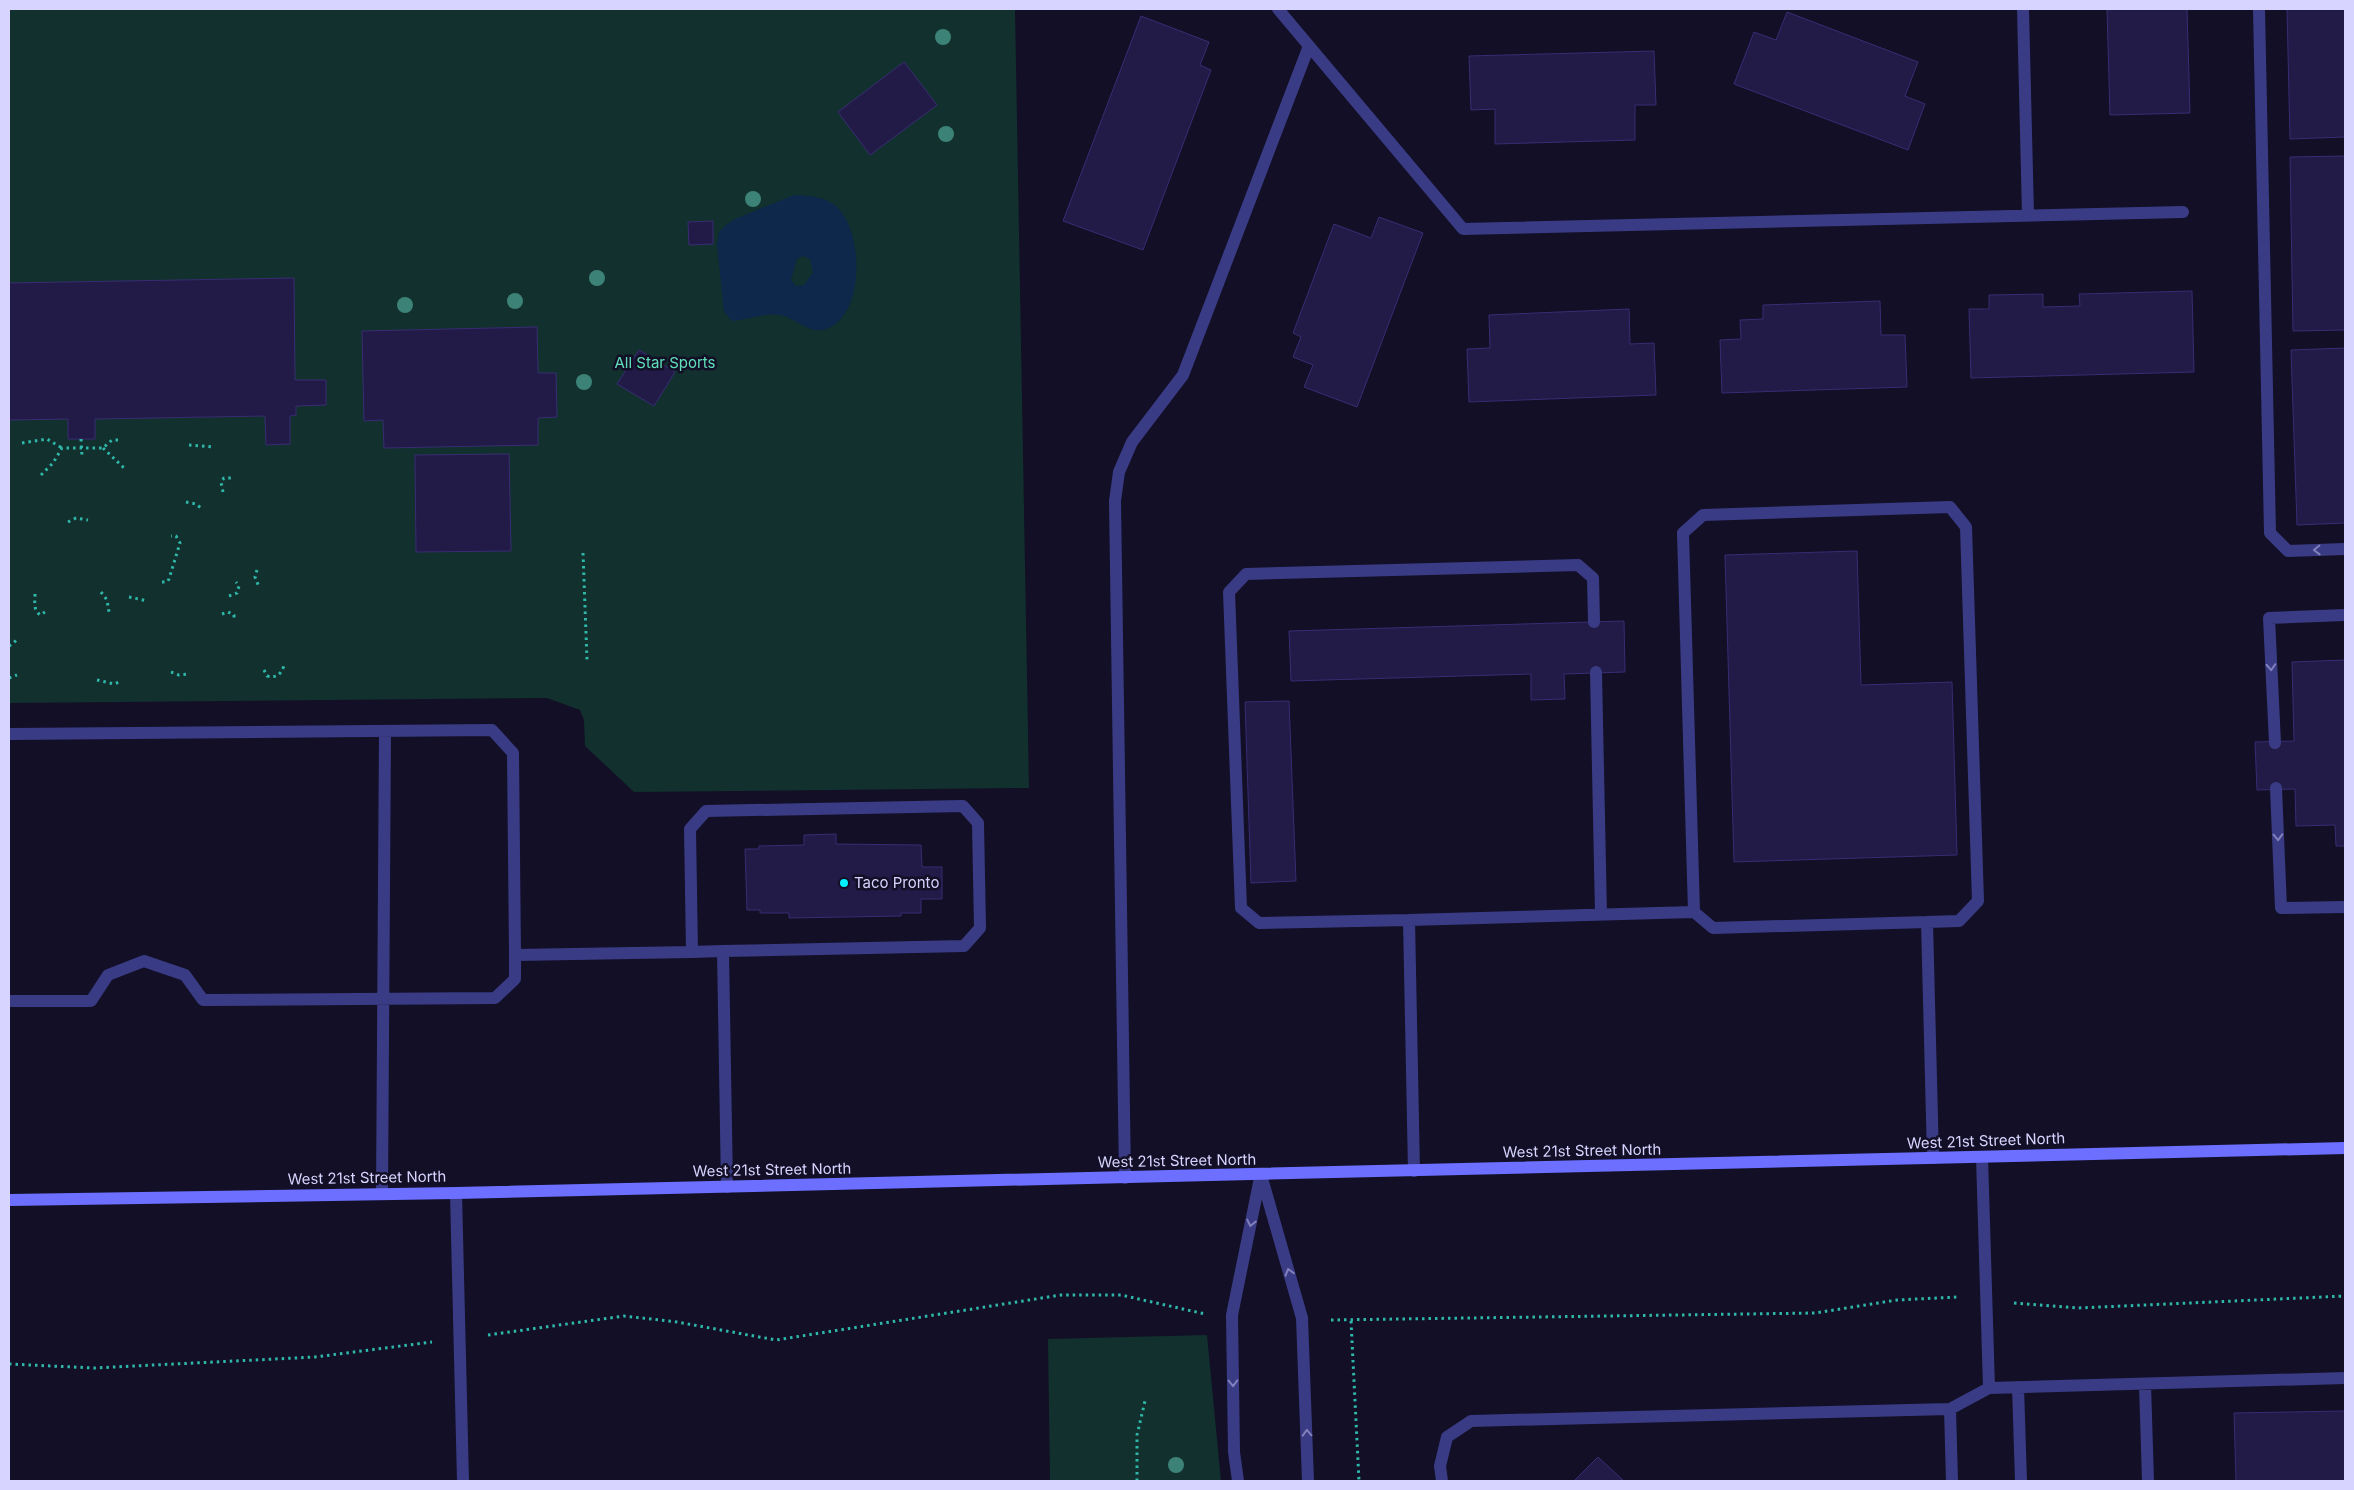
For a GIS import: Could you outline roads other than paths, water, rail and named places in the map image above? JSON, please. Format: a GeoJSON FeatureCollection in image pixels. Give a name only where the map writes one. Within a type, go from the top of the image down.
{"type":"FeatureCollection","features":[{"type":"Feature","properties":{"kind":"main road","name":"West 21st Street North"},"geometry":{"type":"LineString","coordinates":[[9,1200],[727,1187],[2345,1148]]}},
{"type":"Feature","properties":{"kind":"street"},"geometry":{"type":"LineString","coordinates":[[1278,9],[1463,229],[2183,212]]}},
{"type":"Feature","properties":{"kind":"street"},"geometry":{"type":"LineString","coordinates":[[2023,9],[2028,215]]}},
{"type":"Feature","properties":{"kind":"street"},"geometry":{"type":"LineString","coordinates":[[2259,9],[2270,533],[2288,551],[2345,549]]}},
{"type":"Feature","properties":{"kind":"street"},"geometry":{"type":"LineString","coordinates":[[1125,1178],[1115,501],[1119,472],[1132,442],[1183,375],[1309,46]]}},
{"type":"Feature","properties":{"kind":"street"},"geometry":{"type":"LineString","coordinates":[[1594,622],[1593,578],[1578,564],[1246,574],[1229,592],[1241,908],[1259,923],[1694,912],[1713,928],[1959,921],[1978,901],[1966,527],[1950,507],[1703,514],[1683,533],[1694,912]]}},
{"type":"Feature","properties":{"kind":"street"},"geometry":{"type":"LineString","coordinates":[[2275,743],[2269,618],[2345,615]]}},
{"type":"Feature","properties":{"kind":"street"},"geometry":{"type":"LineString","coordinates":[[1596,672],[1601,914]]}},
{"type":"Feature","properties":{"kind":"street"},"geometry":{"type":"LineString","coordinates":[[9,734],[492,730],[513,753],[515,955],[514,979],[495,998],[204,1000],[185,975],[144,961],[108,974],[91,1001],[9,1001]]}},
{"type":"Feature","properties":{"kind":"street"},"geometry":{"type":"LineString","coordinates":[[382,1194],[385,731]]}},
{"type":"Feature","properties":{"kind":"street"},"geometry":{"type":"LineString","coordinates":[[2276,788],[2281,908],[2345,907]]}},
{"type":"Feature","properties":{"kind":"street"},"geometry":{"type":"LineString","coordinates":[[515,955],[692,952],[964,946],[980,928],[978,823],[962,806],[706,811],[690,830],[692,952]]}},
{"type":"Feature","properties":{"kind":"street"},"geometry":{"type":"LineString","coordinates":[[1409,920],[1414,1171]]}},
{"type":"Feature","properties":{"kind":"street"},"geometry":{"type":"LineString","coordinates":[[1927,922],[1933,1158]]}},
{"type":"Feature","properties":{"kind":"street"},"geometry":{"type":"LineString","coordinates":[[723,951],[727,1187]]}},
{"type":"Feature","properties":{"kind":"street"},"geometry":{"type":"LineString","coordinates":[[1982,1157],[1988,1388]]}},
{"type":"Feature","properties":{"kind":"street"},"geometry":{"type":"LineString","coordinates":[[1238,1481],[1234,1452],[1232,1315],[1261,1175]]}},
{"type":"Feature","properties":{"kind":"street"},"geometry":{"type":"LineString","coordinates":[[1261,1175],[1302,1318],[1308,1481]]}},
{"type":"Feature","properties":{"kind":"street"},"geometry":{"type":"LineString","coordinates":[[456,1193],[463,1481]]}},
{"type":"Feature","properties":{"kind":"street"},"geometry":{"type":"LineString","coordinates":[[1442,1481],[1440,1466],[1447,1438],[1471,1421],[1950,1409],[1988,1388],[2345,1378]]}},
{"type":"Feature","properties":{"kind":"street"},"geometry":{"type":"LineString","coordinates":[[2145,1384],[2148,1481]]}},
{"type":"Feature","properties":{"kind":"street"},"geometry":{"type":"LineString","coordinates":[[2018,1387],[2021,1481]]}},
{"type":"Feature","properties":{"kind":"street"},"geometry":{"type":"LineString","coordinates":[[1950,1409],[1952,1481]]}},
{"type":"Feature","properties":{"kind":"water"},"geometry":{"type":"Polygon","coordinates":[[[794,195],[822,199],[837,207],[846,219],[852,235],[856,254],[856,274],[853,293],[847,310],[837,323],[823,330],[813,330],[789,318],[778,315],[765,315],[732,321],[724,312],[717,245],[719,232],[735,219],[794,195]],[[803,256],[797,259],[791,280],[796,286],[804,285],[813,272],[810,259],[803,256]]]}},
{"type":"Feature","properties":{"kind":"place","name":"Taco Pronto"},"geometry":{"type":"Point","coordinates":[844,883]}},
{"type":"Feature","properties":{"kind":"park label","name":"All Star Sports"},"geometry":{"type":"Point","coordinates":[665,363]}}]}
